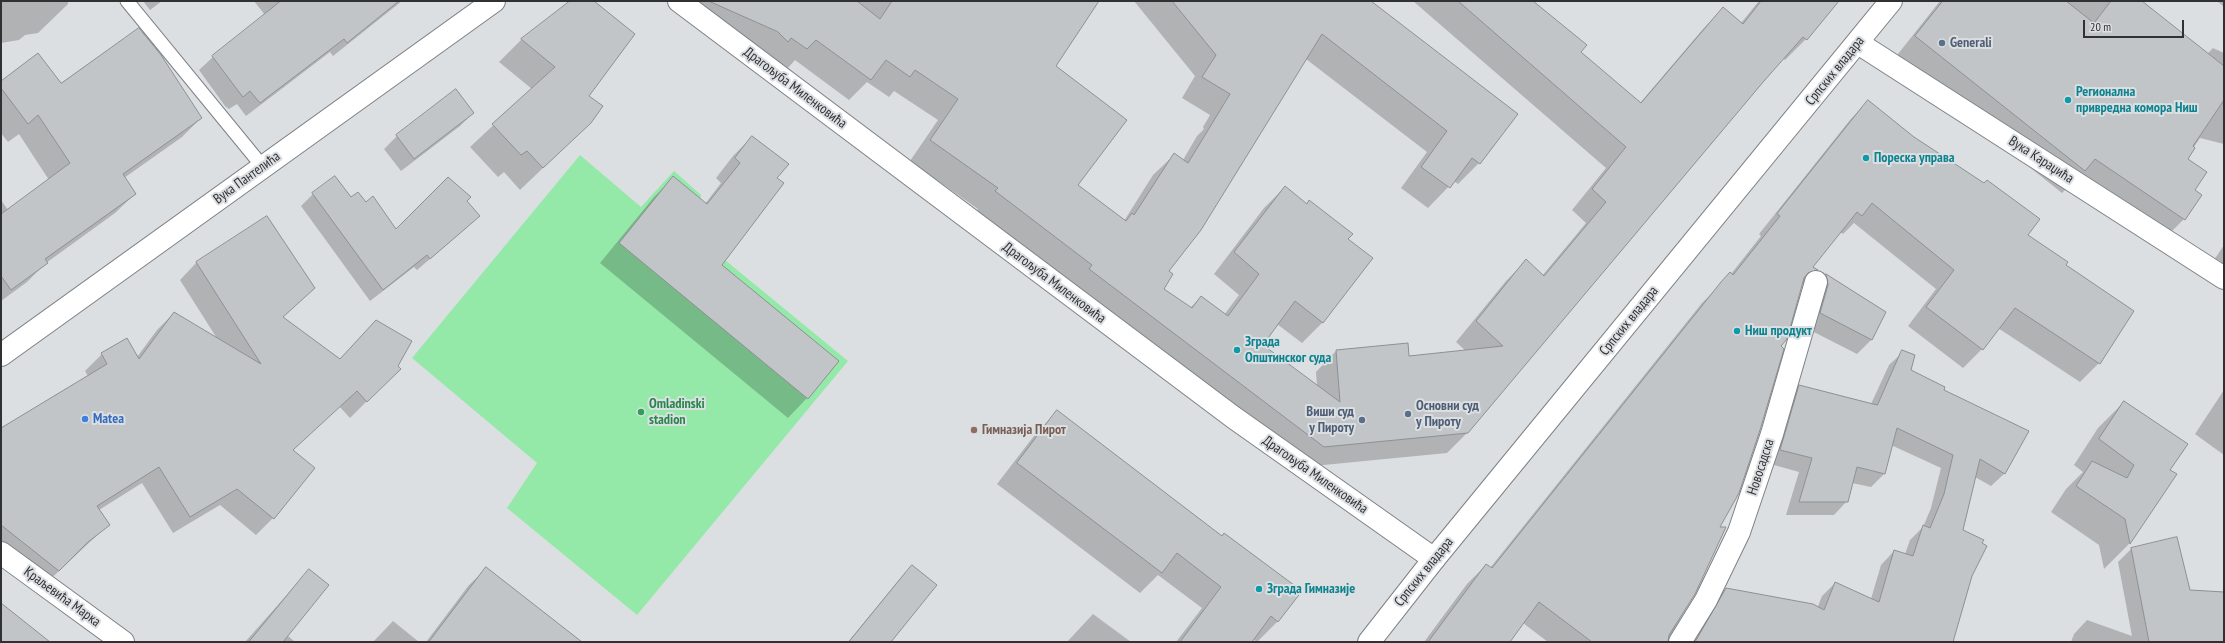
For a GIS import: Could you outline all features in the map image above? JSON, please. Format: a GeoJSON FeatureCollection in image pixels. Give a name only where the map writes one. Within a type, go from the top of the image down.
{"type":"FeatureCollection","features":[{"type":"Feature","properties":{"kind":"street","name":"Вука Пантелића"},"geometry":{"type":"LineString","coordinates":[[1,355],[494,1]]}},
{"type":"Feature","properties":{"kind":"street","name":"Драгољуба Миленковића"},"geometry":{"type":"LineString","coordinates":[[679,1],[1233,417],[1434,559]]}},
{"type":"Feature","properties":{"kind":"street","name":"Српских владара"},"geometry":{"type":"LineString","coordinates":[[1369,642],[1434,559],[1891,1]]}},
{"type":"Feature","properties":{"kind":"street","name":"Вука Караџића"},"geometry":{"type":"LineString","coordinates":[[1858,43],[2224,278]]}},
{"type":"Feature","properties":{"kind":"street","name":"Новосадска"},"geometry":{"type":"LineString","coordinates":[[1680,642],[1706,600],[1739,532],[1772,434],[1816,282]]}},
{"type":"Feature","properties":{"kind":"street","name":"Краљевића Марка"},"geometry":{"type":"LineString","coordinates":[[1,553],[123,642]]}},
{"type":"Feature","properties":{"kind":"lane"},"geometry":{"type":"LineString","coordinates":[[127,1],[263,167]]}},
{"type":"Feature","properties":{"kind":"green space","name":"Omladinski stadion"},"geometry":{"type":"Polygon","coordinates":[[[580,155],[641,207],[674,171],[701,195],[697,237],[848,361],[637,615],[507,508],[537,463],[412,358],[580,155]]]}},
{"type":"Feature","properties":{"kind":"building"},"geometry":{"type":"Polygon","coordinates":[[[281,1],[399,1],[347,43],[344,39],[260,103],[250,91],[243,97],[212,56],[281,1]]]}},
{"type":"Feature","properties":{"kind":"building"},"geometry":{"type":"Polygon","coordinates":[[[570,1],[594,1],[635,34],[589,96],[603,106],[591,123],[543,168],[527,151],[521,155],[492,124],[555,67],[521,39],[570,1]]]}},
{"type":"Feature","properties":{"kind":"building"},"geometry":{"type":"Polygon","coordinates":[[[709,1],[857,1],[880,19],[892,1],[1099,1],[1056,66],[1127,120],[1078,185],[1126,221],[1132,213],[1134,215],[1174,153],[1188,163],[1230,94],[1202,77],[1216,55],[1172,1],[1371,1],[1518,114],[1480,164],[1472,158],[1450,188],[1421,167],[1447,131],[1322,34],[1201,230],[1169,271],[1173,274],[1164,289],[1192,308],[1201,296],[1228,316],[1259,274],[1234,252],[1285,186],[1307,204],[1309,200],[1353,234],[1348,239],[1373,258],[1323,323],[1295,301],[1263,345],[1340,402],[1336,350],[1408,343],[1409,356],[1503,346],[1476,321],[1526,259],[1544,276],[1606,202],[1592,189],[1626,147],[1458,1],[1533,1],[1587,45],[1581,52],[1641,103],[1723,7],[1743,24],[1761,1],[1839,1],[1807,40],[1803,37],[1764,81],[1468,433],[1324,447],[1089,269],[1092,265],[995,191],[998,188],[930,140],[958,99],[915,70],[910,77],[886,60],[871,80],[816,40],[807,49],[791,38],[788,42],[778,32],[709,1]]]}},
{"type":"Feature","properties":{"kind":"building","name":"Регионална привредна комора Ниш"},"geometry":{"type":"Polygon","coordinates":[[[1943,1],[2066,1],[2094,23],[2111,1],[2142,1],[2224,66],[2224,100],[2193,146],[2195,148],[2188,159],[2207,172],[2195,190],[2202,195],[2185,220],[2095,159],[2085,171],[1915,36],[1943,1]]]}},
{"type":"Feature","properties":{"kind":"building"},"geometry":{"type":"Polygon","coordinates":[[[139,28],[161,55],[202,118],[123,174],[136,194],[45,259],[48,263],[11,290],[1,276],[1,214],[70,163],[38,115],[28,124],[1,88],[1,81],[38,53],[61,83],[139,28]]]}},
{"type":"Feature","properties":{"kind":"building"},"geometry":{"type":"Polygon","coordinates":[[[456,89],[474,113],[414,159],[396,135],[456,89]]]}},
{"type":"Feature","properties":{"kind":"building"},"geometry":{"type":"Polygon","coordinates":[[[1868,100],[1914,137],[1984,183],[1987,180],[2040,219],[2028,235],[2068,262],[2066,265],[2134,311],[2100,364],[2015,308],[1983,350],[1926,307],[1954,270],[1872,203],[1862,216],[1857,212],[1813,267],[1818,270],[1808,273],[1804,278],[1787,339],[1781,346],[1784,349],[1760,430],[1739,493],[1720,527],[1726,527],[1695,594],[1669,635],[1668,642],[1592,642],[1539,602],[1510,642],[1428,642],[1486,564],[1492,568],[1721,282],[1730,272],[1733,275],[1780,216],[1777,214],[1868,100]]]}},
{"type":"Feature","properties":{"kind":"building"},"geometry":{"type":"Polygon","coordinates":[[[752,136],[789,164],[777,178],[784,183],[722,265],[839,361],[808,399],[619,243],[673,176],[707,204],[740,163],[735,158],[752,136]]]}},
{"type":"Feature","properties":{"kind":"building"},"geometry":{"type":"Polygon","coordinates":[[[335,176],[351,197],[358,192],[366,202],[373,196],[396,229],[448,177],[471,197],[467,201],[480,216],[430,259],[427,255],[383,290],[312,193],[335,176]]]}},
{"type":"Feature","properties":{"kind":"building"},"geometry":{"type":"Polygon","coordinates":[[[267,216],[315,288],[283,317],[340,359],[376,320],[412,341],[398,366],[401,369],[367,402],[357,391],[293,450],[315,468],[274,519],[237,489],[190,517],[159,467],[97,506],[110,525],[88,542],[59,571],[1,525],[1,428],[107,364],[101,353],[127,338],[139,359],[174,312],[261,364],[196,262],[267,216]]]}},
{"type":"Feature","properties":{"kind":"building"},"geometry":{"type":"Polygon","coordinates":[[[1826,274],[1886,312],[1872,340],[1820,313],[1828,285],[1826,274]]]}},
{"type":"Feature","properties":{"kind":"building"},"geometry":{"type":"Polygon","coordinates":[[[1902,350],[1915,355],[1911,370],[1945,387],[1944,390],[2029,431],[2005,474],[1980,459],[1963,530],[1984,540],[1982,543],[1987,546],[1972,576],[1953,642],[1695,642],[1726,588],[1813,604],[1824,610],[1835,582],[1879,602],[1894,550],[1913,556],[1923,525],[1930,528],[1944,494],[1953,455],[1897,428],[1885,474],[1857,467],[1848,502],[1799,502],[1812,458],[1780,450],[1799,385],[1877,405],[1902,350]]]}},
{"type":"Feature","properties":{"kind":"building"},"geometry":{"type":"Polygon","coordinates":[[[2124,401],[2188,444],[2170,470],[2177,474],[2130,544],[2125,519],[2076,486],[2092,461],[2127,478],[2134,465],[2099,439],[2124,401]]]}},
{"type":"Feature","properties":{"kind":"building"},"geometry":{"type":"Polygon","coordinates":[[[1057,410],[1222,536],[1224,533],[1302,591],[1278,622],[1271,616],[1252,642],[1180,642],[1221,587],[1177,553],[1162,573],[1017,463],[1057,410]]]}},
{"type":"Feature","properties":{"kind":"building"},"geometry":{"type":"Polygon","coordinates":[[[2177,537],[2190,590],[2224,592],[2224,642],[2149,642],[2131,548],[2177,537]]]}},
{"type":"Feature","properties":{"kind":"building"},"geometry":{"type":"Polygon","coordinates":[[[912,565],[937,585],[891,642],[849,642],[912,565]]]}},
{"type":"Feature","properties":{"kind":"building"},"geometry":{"type":"Polygon","coordinates":[[[486,567],[582,642],[429,642],[486,567]]]}},
{"type":"Feature","properties":{"kind":"building"},"geometry":{"type":"Polygon","coordinates":[[[309,569],[329,585],[283,642],[249,642],[309,569]]]}},
{"type":"Feature","properties":{"kind":"building"},"geometry":{"type":"Polygon","coordinates":[[[1,603],[50,642],[1,642],[1,603]]]}},
{"type":"Feature","properties":{"kind":"place","name":"Generali"},"geometry":{"type":"Point","coordinates":[1942,43]}},
{"type":"Feature","properties":{"kind":"place","name":"Регионална привредна комора Ниш"},"geometry":{"type":"Point","coordinates":[2068,100]}},
{"type":"Feature","properties":{"kind":"place","name":"Пореска управа"},"geometry":{"type":"Point","coordinates":[1866,158]}},
{"type":"Feature","properties":{"kind":"place","name":"Ниш продукт"},"geometry":{"type":"Point","coordinates":[1737,331]}},
{"type":"Feature","properties":{"kind":"place","name":"Зграда Општинског суда"},"geometry":{"type":"Point","coordinates":[1237,350]}},
{"type":"Feature","properties":{"kind":"place","name":"Omladinski stadion"},"geometry":{"type":"Point","coordinates":[641,412]}},
{"type":"Feature","properties":{"kind":"place","name":"Основни суд у Пироту"},"geometry":{"type":"Point","coordinates":[1408,414]}},
{"type":"Feature","properties":{"kind":"place","name":"Matea"},"geometry":{"type":"Point","coordinates":[85,419]}},
{"type":"Feature","properties":{"kind":"place","name":"Виши суд у Пироту"},"geometry":{"type":"Point","coordinates":[1362,420]}},
{"type":"Feature","properties":{"kind":"place","name":"Гимназија Пирот"},"geometry":{"type":"Point","coordinates":[974,430]}},
{"type":"Feature","properties":{"kind":"place","name":"Зграда Гимназије"},"geometry":{"type":"Point","coordinates":[1259,589]}}]}
